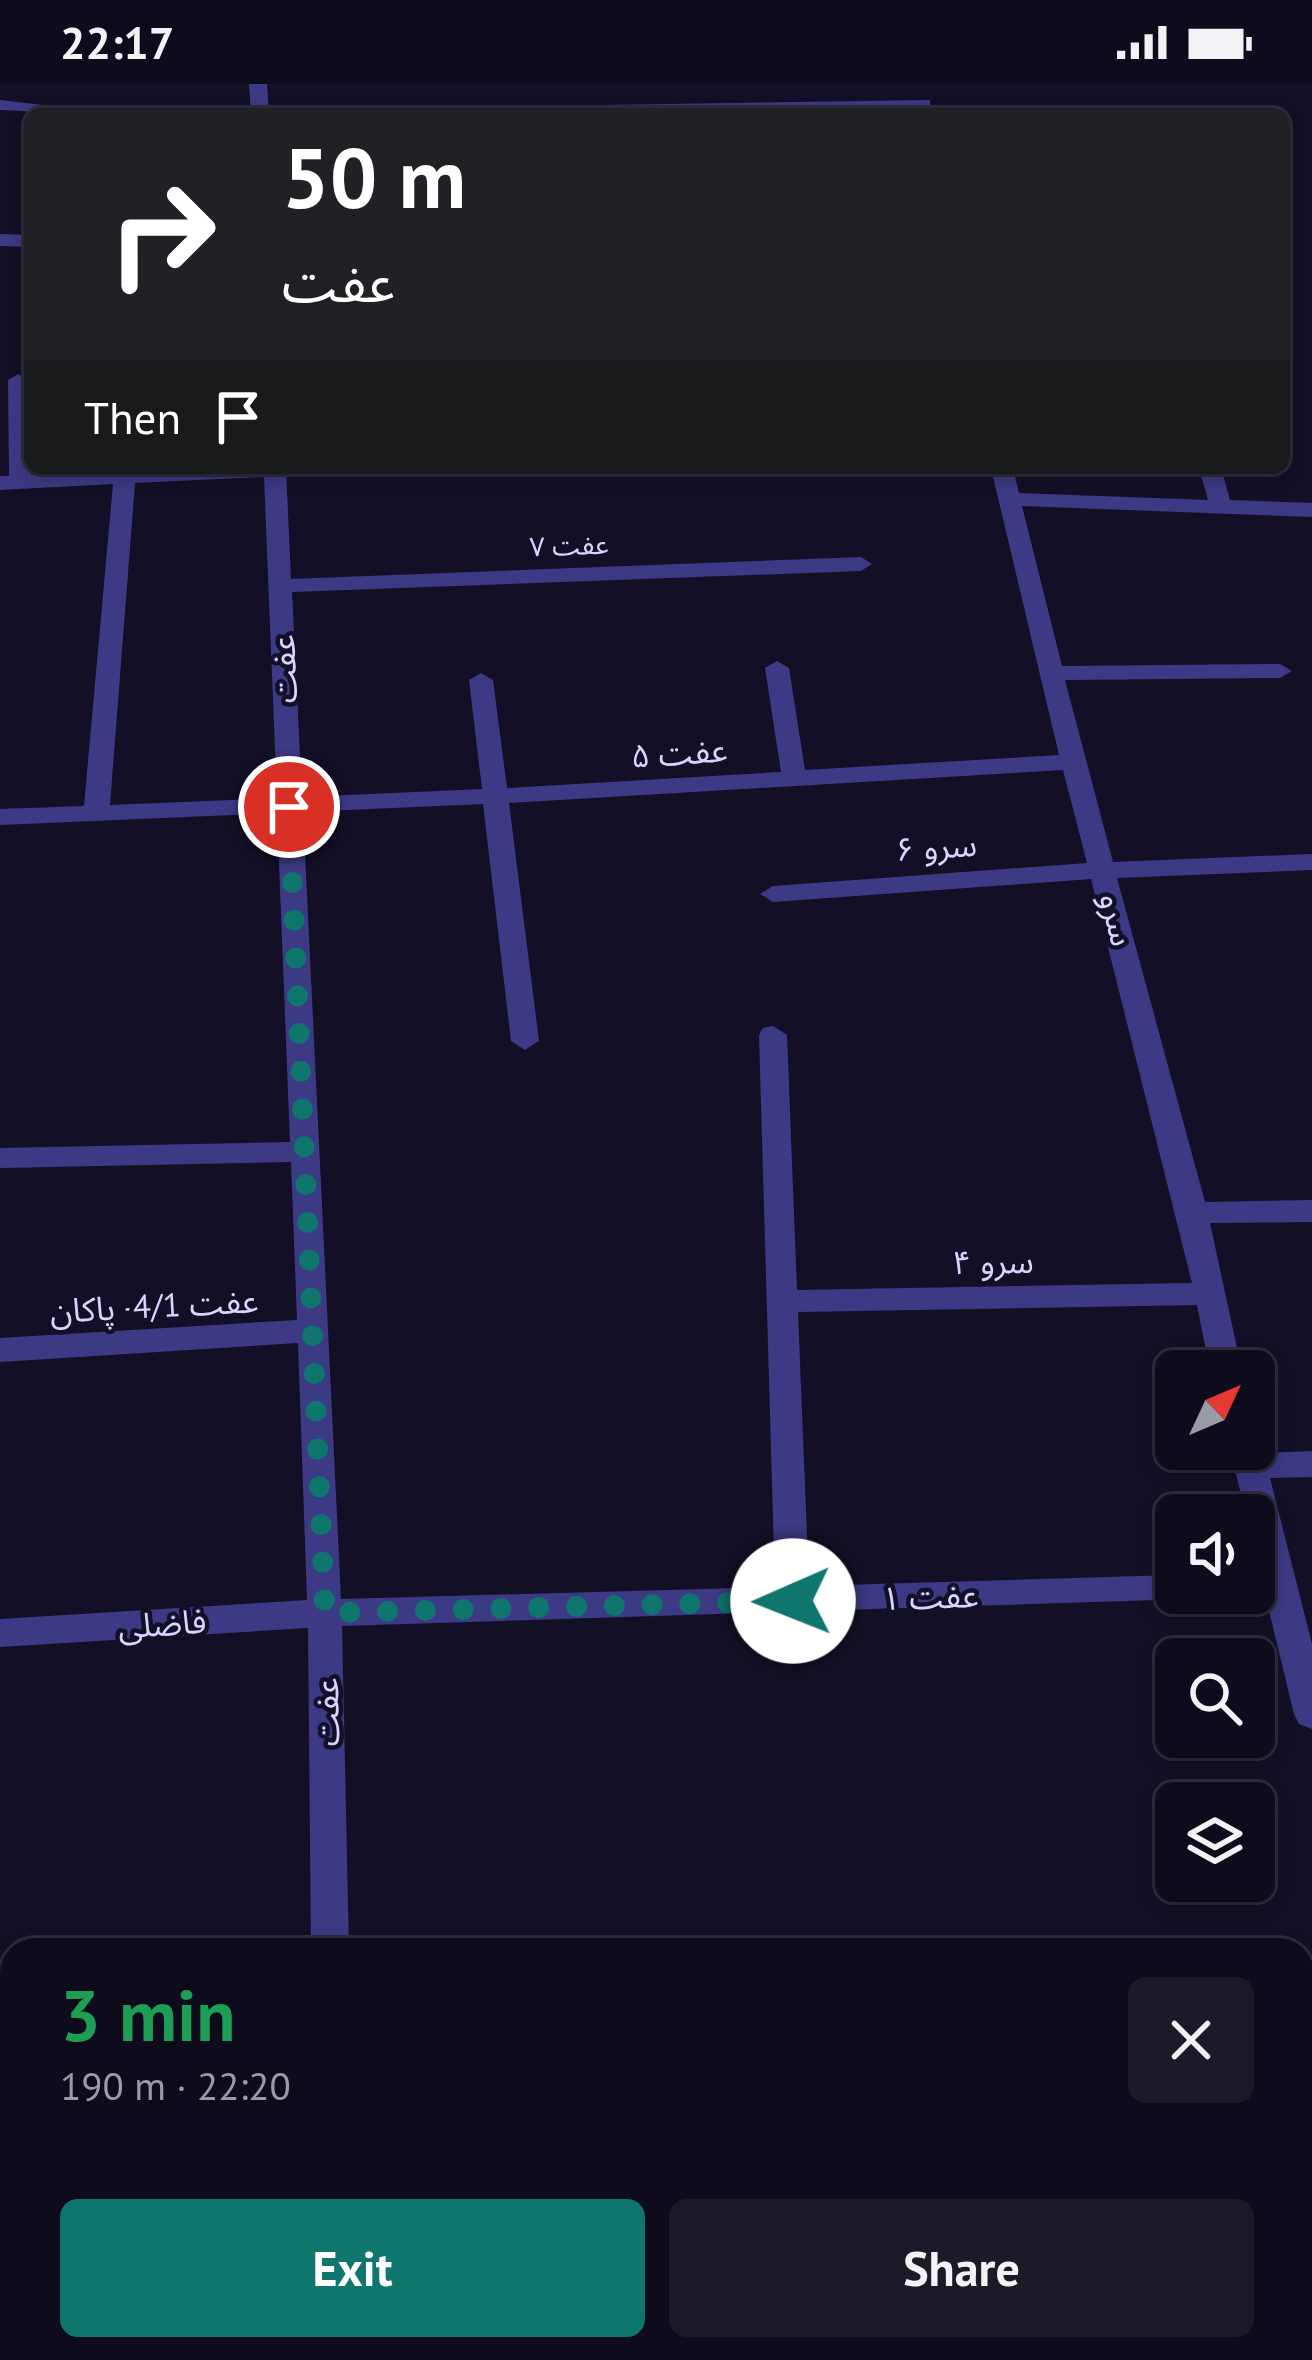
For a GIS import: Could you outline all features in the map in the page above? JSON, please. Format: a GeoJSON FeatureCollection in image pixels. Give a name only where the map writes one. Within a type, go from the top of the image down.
{"type":"FeatureCollection","features":[{"type":"Feature","properties":{"kind":"street"},"geometry":{"type":"LineString","coordinates":[[616,108],[924,101]]}},
{"type":"Feature","properties":{"kind":"street"},"geometry":{"type":"LineString","coordinates":[[0,104],[31,108]]}},
{"type":"Feature","properties":{"kind":"street"},"geometry":{"type":"LineString","coordinates":[[18,380],[10,482],[181,474]]}},
{"type":"Feature","properties":{"kind":"street","name":"عفت"},"geometry":{"type":"LineString","coordinates":[[275,474],[325,1613],[330,1938]]}},
{"type":"Feature","properties":{"kind":"street","name":"سرو"},"geometry":{"type":"LineString","coordinates":[[1003,474],[1073,763],[1106,870],[1193,1213],[1221,1350]]}},
{"type":"Feature","properties":{"kind":"street"},"geometry":{"type":"LineString","coordinates":[[1212,474],[1221,507]]}},
{"type":"Feature","properties":{"kind":"street"},"geometry":{"type":"LineString","coordinates":[[96,814],[125,477]]}},
{"type":"Feature","properties":{"kind":"street"},"geometry":{"type":"LineString","coordinates":[[1009,499],[1312,510]]}},
{"type":"Feature","properties":{"kind":"street","name":"عفت ۷"},"geometry":{"type":"LineString","coordinates":[[280,586],[861,565]]}},
{"type":"Feature","properties":{"kind":"street"},"geometry":{"type":"LineString","coordinates":[[777,668],[794,777]]}},
{"type":"Feature","properties":{"kind":"street"},"geometry":{"type":"LineString","coordinates":[[1052,673],[1280,671]]}},
{"type":"Feature","properties":{"kind":"street"},"geometry":{"type":"LineString","coordinates":[[481,680],[525,1041]]}},
{"type":"Feature","properties":{"kind":"street","name":"عفت ۵"},"geometry":{"type":"LineString","coordinates":[[0,818],[289,807],[1073,763]]}},
{"type":"Feature","properties":{"kind":"street","name":"سرو ۶"},"geometry":{"type":"LineString","coordinates":[[772,894],[1106,870],[1312,862]]}},
{"type":"Feature","properties":{"kind":"street"},"geometry":{"type":"LineString","coordinates":[[772,1035],[793,1601]]}},
{"type":"Feature","properties":{"kind":"street"},"geometry":{"type":"LineString","coordinates":[[0,1158],[304,1152]]}},
{"type":"Feature","properties":{"kind":"street"},"geometry":{"type":"LineString","coordinates":[[1193,1213],[1312,1211]]}},
{"type":"Feature","properties":{"kind":"street","name":"سرو ۴"},"geometry":{"type":"LineString","coordinates":[[782,1301],[1206,1294]]}},
{"type":"Feature","properties":{"kind":"street","name":"عفت 4/1- پاکان"},"geometry":{"type":"LineString","coordinates":[[0,1350],[312,1331]]}},
{"type":"Feature","properties":{"kind":"street"},"geometry":{"type":"LineString","coordinates":[[1275,1460],[1312,1464]]}},
{"type":"Feature","properties":{"kind":"street","name":"عفت ۱"},"geometry":{"type":"LineString","coordinates":[[325,1613],[1155,1590]]}},
{"type":"Feature","properties":{"kind":"street"},"geometry":{"type":"LineString","coordinates":[[1275,1609],[1312,1714]]}},
{"type":"Feature","properties":{"kind":"street","name":"فاضلی"},"geometry":{"type":"LineString","coordinates":[[0,1633],[325,1613]]}},
{"type":"Feature","properties":{"kind":"route"},"geometry":{"type":"LineString","coordinates":[[289,807],[325,1613],[793,1601]]}}]}
